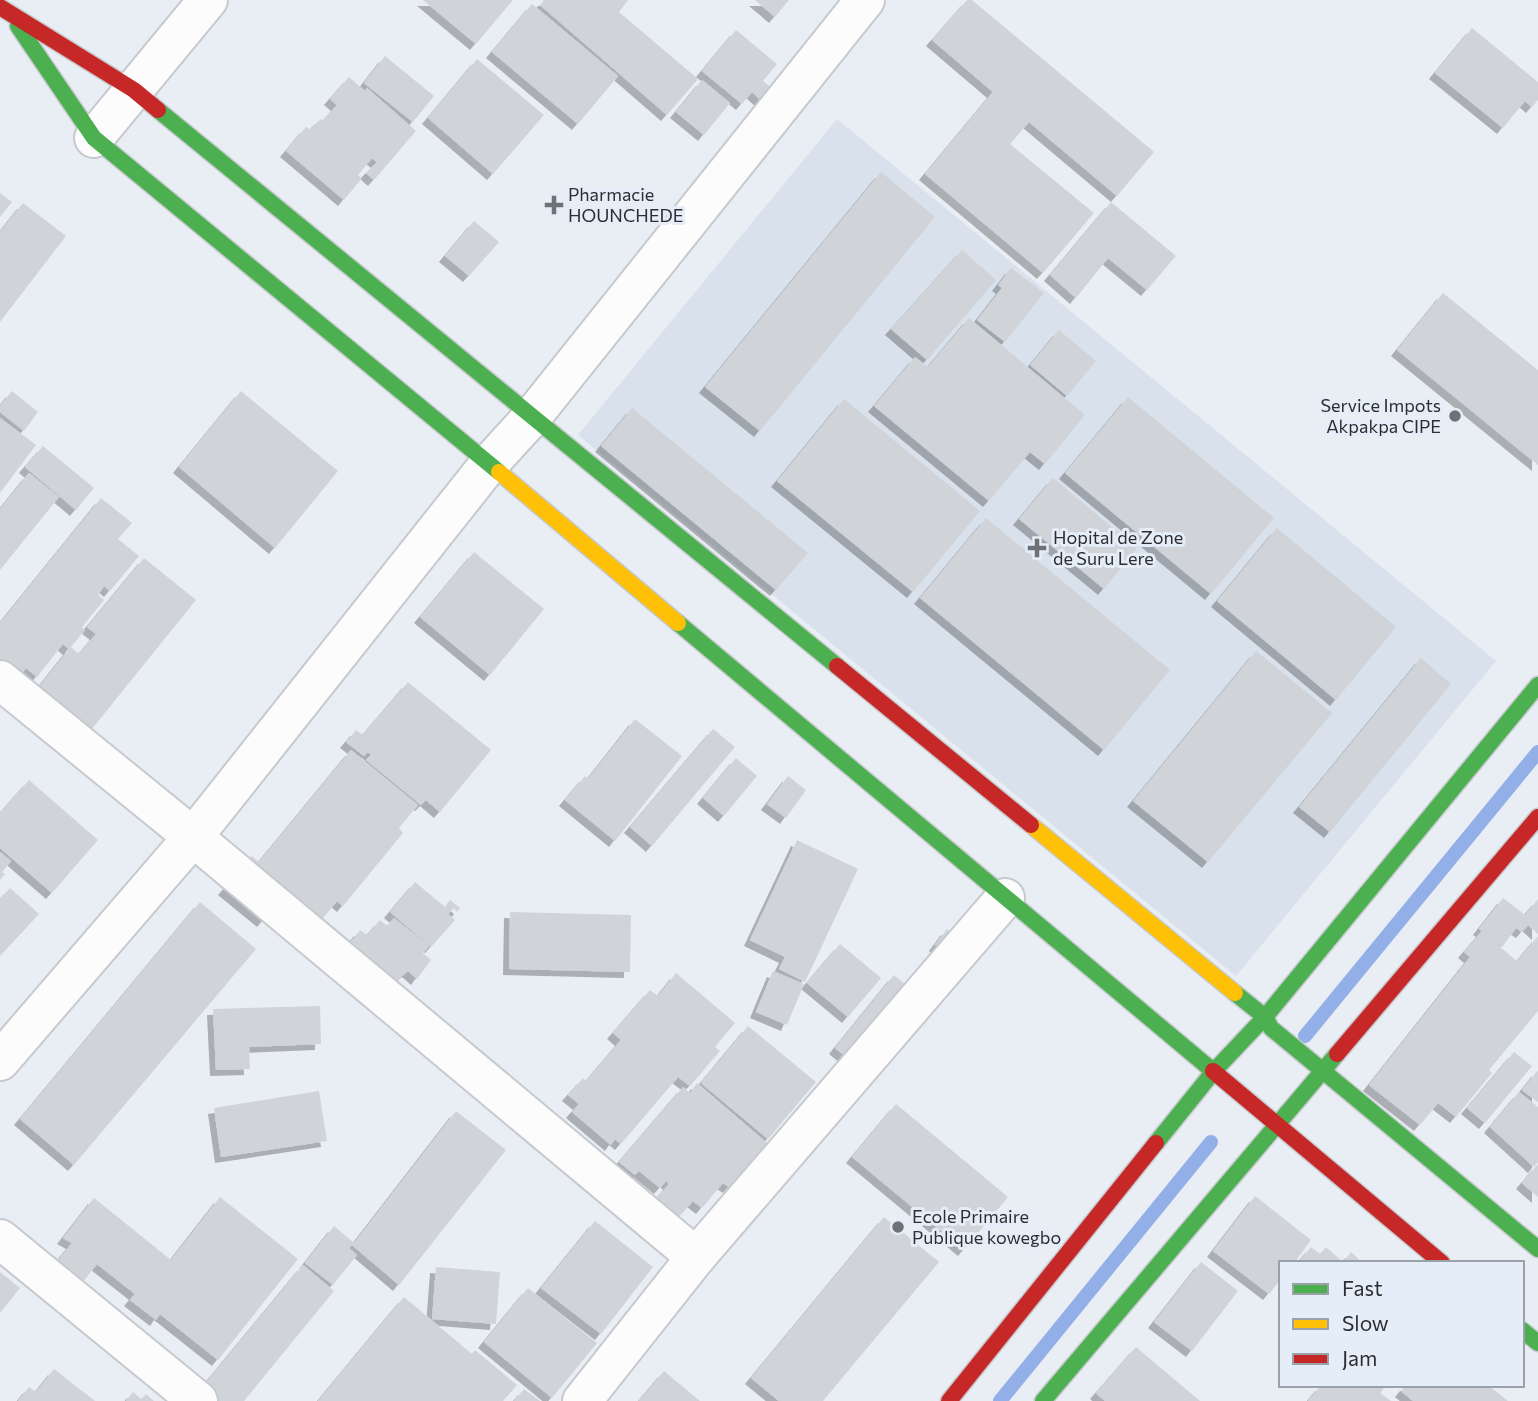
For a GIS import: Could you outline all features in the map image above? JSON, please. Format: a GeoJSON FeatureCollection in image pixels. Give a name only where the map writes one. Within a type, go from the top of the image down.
{"type":"FeatureCollection","features":[{"type":"Feature","properties":{"kind":"street"},"geometry":{"type":"LineString","coordinates":[[94,138],[208,0]]}},
{"type":"Feature","properties":{"kind":"street"},"geometry":{"type":"LineString","coordinates":[[0,1061],[193,837],[489,464],[531,418],[865,0]]}},
{"type":"Feature","properties":{"kind":"street"},"geometry":{"type":"LineString","coordinates":[[6,11],[134,90],[1265,1017],[1270,1028],[1538,1249]]}},
{"type":"Feature","properties":{"kind":"street"},"geometry":{"type":"LineString","coordinates":[[6,11],[94,138],[489,464],[1440,1261]]}},
{"type":"Feature","properties":{"kind":"street"},"geometry":{"type":"LineString","coordinates":[[0,680],[193,837],[696,1257]]}},
{"type":"Feature","properties":{"kind":"street"},"geometry":{"type":"LineString","coordinates":[[948,1401],[1214,1071],[1265,1017],[1538,685]]}},
{"type":"Feature","properties":{"kind":"street"},"geometry":{"type":"LineString","coordinates":[[1043,1401],[1538,817]]}},
{"type":"Feature","properties":{"kind":"street"},"geometry":{"type":"LineString","coordinates":[[582,1401],[696,1257],[1005,898]]}},
{"type":"Feature","properties":{"kind":"street"},"geometry":{"type":"LineString","coordinates":[[0,1239],[198,1401]]}},
{"type":"Feature","properties":{"kind":"street"},"geometry":{"type":"LineString","coordinates":[[1524,1332],[1538,1343]]}},
{"type":"Feature","properties":{"kind":"shaded area","name":"Hopital de Zone de Suru Lere"},"geometry":{"type":"Polygon","coordinates":[[[837,119],[1496,661],[1236,976],[578,435],[837,119]]]}},
{"type":"Feature","properties":{"kind":"building"},"geometry":{"type":"Polygon","coordinates":[[[423,0],[513,0],[476,44],[423,0]]]}},
{"type":"Feature","properties":{"kind":"building"},"geometry":{"type":"Polygon","coordinates":[[[544,0],[628,0],[619,12],[698,79],[667,115],[540,5],[544,0]]]}},
{"type":"Feature","properties":{"kind":"building"},"geometry":{"type":"Polygon","coordinates":[[[755,0],[789,0],[775,17],[755,0]]]}},
{"type":"Feature","properties":{"kind":"building"},"geometry":{"type":"Polygon","coordinates":[[[967,0],[972,0],[1154,152],[1117,196],[1029,122],[1010,144],[1094,213],[1043,273],[925,174],[993,92],[932,40],[967,0]]]}},
{"type":"Feature","properties":{"kind":"building"},"geometry":{"type":"Polygon","coordinates":[[[532,4],[618,76],[578,124],[492,52],[532,4]]]}},
{"type":"Feature","properties":{"kind":"building"},"geometry":{"type":"Polygon","coordinates":[[[1472,28],[1538,82],[1538,100],[1532,107],[1525,101],[1503,128],[1435,73],[1472,28]]]}},
{"type":"Feature","properties":{"kind":"building"},"geometry":{"type":"Polygon","coordinates":[[[736,30],[777,64],[763,81],[772,88],[762,101],[752,92],[742,104],[702,71],[736,30]]]}},
{"type":"Feature","properties":{"kind":"building"},"geometry":{"type":"Polygon","coordinates":[[[385,56],[434,96],[413,122],[364,83],[385,56]]]}},
{"type":"Feature","properties":{"kind":"building"},"geometry":{"type":"Polygon","coordinates":[[[477,59],[544,115],[493,174],[428,118],[477,59]]]}},
{"type":"Feature","properties":{"kind":"building"},"geometry":{"type":"Polygon","coordinates":[[[349,77],[365,91],[367,88],[416,131],[374,180],[366,173],[377,162],[372,158],[358,175],[362,178],[344,200],[286,151],[306,127],[309,129],[321,119],[323,121],[337,105],[330,99],[349,77]]]}},
{"type":"Feature","properties":{"kind":"building"},"geometry":{"type":"Polygon","coordinates":[[[702,80],[730,103],[704,135],[676,112],[702,80]]]}},
{"type":"Feature","properties":{"kind":"building"},"geometry":{"type":"Polygon","coordinates":[[[881,172],[935,217],[760,431],[705,387],[881,172]]]}},
{"type":"Feature","properties":{"kind":"building"},"geometry":{"type":"Polygon","coordinates":[[[0,193],[12,202],[0,217],[0,193]]]}},
{"type":"Feature","properties":{"kind":"building"},"geometry":{"type":"Polygon","coordinates":[[[1111,202],[1176,256],[1147,290],[1108,258],[1076,298],[1050,275],[1111,202]]]}},
{"type":"Feature","properties":{"kind":"building"},"geometry":{"type":"Polygon","coordinates":[[[23,203],[66,236],[0,322],[0,232],[23,203]]]}},
{"type":"Feature","properties":{"kind":"building"},"geometry":{"type":"Polygon","coordinates":[[[474,221],[499,242],[469,276],[445,256],[474,221]]]}},
{"type":"Feature","properties":{"kind":"building"},"geometry":{"type":"Polygon","coordinates":[[[962,250],[996,280],[927,360],[891,329],[962,250]]]}},
{"type":"Feature","properties":{"kind":"building"},"geometry":{"type":"Polygon","coordinates":[[[1011,268],[1044,293],[1005,342],[977,320],[1002,288],[998,285],[1011,268]]]}},
{"type":"Feature","properties":{"kind":"building"},"geometry":{"type":"Polygon","coordinates":[[[1443,293],[1538,370],[1538,465],[1397,350],[1443,293]]]}},
{"type":"Feature","properties":{"kind":"building"},"geometry":{"type":"Polygon","coordinates":[[[969,318],[1085,415],[1045,464],[1030,452],[989,501],[874,406],[915,357],[928,367],[969,318]]]}},
{"type":"Feature","properties":{"kind":"building"},"geometry":{"type":"Polygon","coordinates":[[[1059,330],[1096,361],[1067,396],[1030,365],[1059,330]]]}},
{"type":"Feature","properties":{"kind":"building"},"geometry":{"type":"Polygon","coordinates":[[[12,391],[38,412],[24,431],[0,412],[0,406],[12,391]]]}},
{"type":"Feature","properties":{"kind":"building"},"geometry":{"type":"Polygon","coordinates":[[[241,391],[338,471],[275,548],[179,467],[241,391]]]}},
{"type":"Feature","properties":{"kind":"building"},"geometry":{"type":"Polygon","coordinates":[[[1128,397],[1274,518],[1211,594],[1065,473],[1128,397]]]}},
{"type":"Feature","properties":{"kind":"building"},"geometry":{"type":"Polygon","coordinates":[[[844,399],[980,511],[913,592],[777,481],[844,399]]]}},
{"type":"Feature","properties":{"kind":"building"},"geometry":{"type":"Polygon","coordinates":[[[632,408],[808,553],[776,590],[601,446],[632,408]]]}},
{"type":"Feature","properties":{"kind":"building"},"geometry":{"type":"Polygon","coordinates":[[[0,418],[36,445],[0,493],[0,418]]]}},
{"type":"Feature","properties":{"kind":"building"},"geometry":{"type":"Polygon","coordinates":[[[43,446],[94,488],[76,510],[25,467],[43,446]]]}},
{"type":"Feature","properties":{"kind":"building"},"geometry":{"type":"Polygon","coordinates":[[[29,473],[59,497],[0,570],[0,509],[29,473]]]}},
{"type":"Feature","properties":{"kind":"building"},"geometry":{"type":"Polygon","coordinates":[[[1053,478],[1137,548],[1104,589],[1019,519],[1053,478]]]}},
{"type":"Feature","properties":{"kind":"building"},"geometry":{"type":"Polygon","coordinates":[[[101,498],[132,523],[118,539],[139,556],[110,591],[104,586],[98,595],[104,600],[82,627],[85,630],[71,647],[79,654],[96,634],[87,627],[144,558],[196,600],[83,740],[31,697],[69,649],[63,644],[37,677],[26,668],[12,686],[0,676],[0,623],[101,498]]]}},
{"type":"Feature","properties":{"kind":"building"},"geometry":{"type":"Polygon","coordinates":[[[986,518],[1170,670],[1104,750],[920,598],[986,518]]]}},
{"type":"Feature","properties":{"kind":"building"},"geometry":{"type":"Polygon","coordinates":[[[1277,528],[1396,627],[1336,700],[1217,601],[1277,528]]]}},
{"type":"Feature","properties":{"kind":"building"},"geometry":{"type":"Polygon","coordinates":[[[474,552],[544,609],[490,675],[420,617],[474,552]]]}},
{"type":"Feature","properties":{"kind":"building"},"geometry":{"type":"Polygon","coordinates":[[[1256,651],[1332,713],[1208,862],[1133,801],[1256,651]]]}},
{"type":"Feature","properties":{"kind":"building"},"geometry":{"type":"Polygon","coordinates":[[[1421,658],[1451,684],[1330,832],[1299,807],[1421,658]]]}},
{"type":"Feature","properties":{"kind":"building"},"geometry":{"type":"Polygon","coordinates":[[[408,682],[491,750],[440,812],[426,800],[421,805],[366,760],[371,755],[368,752],[364,756],[346,742],[356,730],[363,735],[408,682]]]}},
{"type":"Feature","properties":{"kind":"building"},"geometry":{"type":"Polygon","coordinates":[[[635,719],[682,756],[615,841],[565,800],[585,776],[588,779],[635,719]]]}},
{"type":"Feature","properties":{"kind":"building"},"geometry":{"type":"Polygon","coordinates":[[[713,729],[735,747],[652,846],[630,827],[713,729]]]}},
{"type":"Feature","properties":{"kind":"building"},"geometry":{"type":"Polygon","coordinates":[[[351,750],[418,805],[399,828],[403,833],[343,906],[337,901],[302,944],[273,909],[263,921],[224,889],[252,856],[259,862],[351,750]]]}},
{"type":"Feature","properties":{"kind":"building"},"geometry":{"type":"Polygon","coordinates":[[[736,758],[757,776],[724,816],[703,798],[736,758]]]}},
{"type":"Feature","properties":{"kind":"building"},"geometry":{"type":"Polygon","coordinates":[[[788,776],[806,790],[786,818],[767,804],[788,776]]]}},
{"type":"Feature","properties":{"kind":"building"},"geometry":{"type":"Polygon","coordinates":[[[29,780],[98,840],[52,893],[0,848],[0,813],[29,780]]]}},
{"type":"Feature","properties":{"kind":"building"},"geometry":{"type":"Polygon","coordinates":[[[797,840],[858,869],[805,982],[779,969],[785,957],[750,940],[797,840]]]}},
{"type":"Feature","properties":{"kind":"building"},"geometry":{"type":"Polygon","coordinates":[[[0,852],[11,861],[2,872],[5,874],[0,880],[0,852]]]}},
{"type":"Feature","properties":{"kind":"building"},"geometry":{"type":"Polygon","coordinates":[[[415,882],[445,907],[450,900],[460,908],[457,912],[454,908],[448,914],[455,920],[431,947],[390,912],[415,882]]]}},
{"type":"Feature","properties":{"kind":"building"},"geometry":{"type":"Polygon","coordinates":[[[10,888],[39,914],[0,956],[0,899],[10,888]]]}},
{"type":"Feature","properties":{"kind":"building"},"geometry":{"type":"Polygon","coordinates":[[[1503,898],[1525,915],[1538,899],[1538,934],[1528,925],[1522,932],[1516,928],[1502,947],[1488,937],[1517,961],[1538,936],[1538,1011],[1489,1070],[1492,1073],[1456,1117],[1438,1103],[1420,1125],[1369,1085],[1470,957],[1464,952],[1482,931],[1479,929],[1503,898]]]}},
{"type":"Feature","properties":{"kind":"building"},"geometry":{"type":"Polygon","coordinates":[[[200,902],[256,949],[74,1165],[20,1119],[200,902]]]}},
{"type":"Feature","properties":{"kind":"building"},"geometry":{"type":"Polygon","coordinates":[[[510,912],[631,915],[630,972],[509,969],[510,912]]]}},
{"type":"Feature","properties":{"kind":"building"},"geometry":{"type":"Polygon","coordinates":[[[394,918],[429,946],[423,953],[431,960],[417,979],[408,971],[396,981],[350,943],[360,930],[367,935],[380,920],[387,926],[394,918]]]}},
{"type":"Feature","properties":{"kind":"building"},"geometry":{"type":"Polygon","coordinates":[[[947,929],[959,938],[946,954],[935,945],[947,929]]]}},
{"type":"Feature","properties":{"kind":"building"},"geometry":{"type":"Polygon","coordinates":[[[840,944],[881,978],[848,1017],[807,983],[840,944]]]}},
{"type":"Feature","properties":{"kind":"building"},"geometry":{"type":"Polygon","coordinates":[[[773,971],[804,984],[787,1025],[756,1012],[773,971]]]}},
{"type":"Feature","properties":{"kind":"building"},"geometry":{"type":"Polygon","coordinates":[[[676,973],[735,1023],[715,1047],[720,1051],[690,1086],[678,1077],[621,1144],[615,1139],[611,1145],[572,1112],[579,1104],[568,1095],[583,1078],[586,1081],[621,1040],[613,1033],[650,990],[658,996],[676,973]]]}},
{"type":"Feature","properties":{"kind":"building"},"geometry":{"type":"Polygon","coordinates":[[[894,975],[910,988],[852,1062],[835,1048],[894,975]]]}},
{"type":"Feature","properties":{"kind":"building"},"geometry":{"type":"Polygon","coordinates":[[[320,1006],[321,1044],[249,1047],[250,1069],[216,1070],[213,1009],[320,1006]]]}},
{"type":"Feature","properties":{"kind":"building"},"geometry":{"type":"Polygon","coordinates":[[[748,1026],[816,1082],[768,1139],[701,1083],[748,1026]]]}},
{"type":"Feature","properties":{"kind":"building"},"geometry":{"type":"Polygon","coordinates":[[[1514,1052],[1532,1066],[1485,1123],[1467,1108],[1514,1052]]]}},
{"type":"Feature","properties":{"kind":"building"},"geometry":{"type":"Polygon","coordinates":[[[1538,1070],[1538,1102],[1522,1090],[1538,1070]]]}},
{"type":"Feature","properties":{"kind":"building"},"geometry":{"type":"Polygon","coordinates":[[[697,1083],[767,1143],[729,1187],[723,1183],[702,1208],[693,1201],[678,1218],[656,1199],[669,1184],[666,1181],[660,1188],[639,1171],[635,1175],[619,1162],[683,1087],[690,1093],[697,1083]]]}},
{"type":"Feature","properties":{"kind":"building"},"geometry":{"type":"Polygon","coordinates":[[[319,1091],[327,1141],[221,1157],[214,1108],[319,1091]]]}},
{"type":"Feature","properties":{"kind":"building"},"geometry":{"type":"Polygon","coordinates":[[[1519,1092],[1538,1107],[1538,1162],[1534,1167],[1490,1127],[1519,1092]]]}},
{"type":"Feature","properties":{"kind":"building"},"geometry":{"type":"Polygon","coordinates":[[[896,1104],[1008,1197],[964,1250],[852,1157],[896,1104]]]}},
{"type":"Feature","properties":{"kind":"building"},"geometry":{"type":"Polygon","coordinates":[[[456,1111],[506,1150],[399,1285],[352,1245],[349,1248],[357,1255],[333,1285],[305,1263],[334,1226],[354,1243],[456,1111]]]}},
{"type":"Feature","properties":{"kind":"building"},"geometry":{"type":"Polygon","coordinates":[[[1538,1164],[1538,1197],[1522,1183],[1538,1164]]]}},
{"type":"Feature","properties":{"kind":"building"},"geometry":{"type":"Polygon","coordinates":[[[1255,1196],[1311,1240],[1295,1261],[1279,1261],[1279,1282],[1269,1294],[1213,1251],[1255,1196]]]}},
{"type":"Feature","properties":{"kind":"building"},"geometry":{"type":"Polygon","coordinates":[[[220,1197],[298,1259],[218,1360],[160,1314],[156,1320],[130,1300],[135,1294],[97,1264],[82,1283],[56,1263],[72,1243],[63,1238],[94,1198],[171,1260],[220,1197]]]}},
{"type":"Feature","properties":{"kind":"building"},"geometry":{"type":"Polygon","coordinates":[[[884,1217],[939,1262],[823,1401],[779,1401],[751,1378],[884,1217]]]}},
{"type":"Feature","properties":{"kind":"building"},"geometry":{"type":"Polygon","coordinates":[[[595,1221],[653,1267],[601,1334],[541,1288],[595,1221]]]}},
{"type":"Feature","properties":{"kind":"building"},"geometry":{"type":"Polygon","coordinates":[[[1311,1247],[1320,1254],[1326,1247],[1342,1261],[1301,1261],[1311,1247]]]}},
{"type":"Feature","properties":{"kind":"building"},"geometry":{"type":"Polygon","coordinates":[[[1351,1252],[1361,1261],[1344,1261],[1351,1252]]]}},
{"type":"Feature","properties":{"kind":"building"},"geometry":{"type":"Polygon","coordinates":[[[1201,1262],[1238,1291],[1192,1351],[1154,1322],[1201,1262]]]}},
{"type":"Feature","properties":{"kind":"building"},"geometry":{"type":"Polygon","coordinates":[[[303,1265],[334,1291],[244,1401],[201,1401],[195,1396],[303,1265]]]}},
{"type":"Feature","properties":{"kind":"building"},"geometry":{"type":"Polygon","coordinates":[[[436,1267],[500,1272],[496,1324],[432,1319],[436,1267]]]}},
{"type":"Feature","properties":{"kind":"building"},"geometry":{"type":"Polygon","coordinates":[[[0,1272],[20,1288],[0,1313],[0,1272]]]}},
{"type":"Feature","properties":{"kind":"building"},"geometry":{"type":"Polygon","coordinates":[[[528,1288],[597,1343],[552,1398],[484,1342],[528,1288]]]}},
{"type":"Feature","properties":{"kind":"building"},"geometry":{"type":"Polygon","coordinates":[[[404,1297],[472,1354],[475,1350],[517,1385],[503,1401],[318,1401],[404,1297]]]}},
{"type":"Feature","properties":{"kind":"building"},"geometry":{"type":"Polygon","coordinates":[[[1136,1347],[1200,1401],[1105,1401],[1096,1393],[1136,1347]]]}},
{"type":"Feature","properties":{"kind":"building"},"geometry":{"type":"Polygon","coordinates":[[[54,1369],[95,1401],[18,1401],[29,1387],[36,1392],[54,1369]]]}},
{"type":"Feature","properties":{"kind":"building"},"geometry":{"type":"Polygon","coordinates":[[[664,1371],[700,1401],[639,1401],[664,1371]]]}},
{"type":"Feature","properties":{"kind":"building"},"geometry":{"type":"Polygon","coordinates":[[[1319,1387],[1385,1387],[1380,1393],[1391,1401],[1308,1401],[1319,1387]]]}},
{"type":"Feature","properties":{"kind":"building"},"geometry":{"type":"Polygon","coordinates":[[[1404,1387],[1490,1387],[1508,1401],[1413,1401],[1401,1391],[1404,1387]]]}},
{"type":"Feature","properties":{"kind":"building"},"geometry":{"type":"Polygon","coordinates":[[[524,1389],[540,1401],[514,1401],[524,1389]]]}},
{"type":"Feature","properties":{"kind":"building"},"geometry":{"type":"Polygon","coordinates":[[[133,1392],[141,1399],[146,1394],[154,1401],[126,1401],[133,1392]]]}},
{"type":"Feature","properties":{"kind":"waterway"},"geometry":{"type":"LineString","coordinates":[[1305,1036],[1538,752]]}},
{"type":"Feature","properties":{"kind":"waterway"},"geometry":{"type":"LineString","coordinates":[[1000,1401],[1211,1142]]}},
{"type":"Feature","properties":{"kind":"traffic: fast"},"geometry":{"type":"LineString","coordinates":[[18,26],[94,138],[499,472]]}},
{"type":"Feature","properties":{"kind":"traffic: fast"},"geometry":{"type":"LineString","coordinates":[[158,110],[837,666]]}},
{"type":"Feature","properties":{"kind":"traffic: fast"},"geometry":{"type":"LineString","coordinates":[[678,623],[1213,1071]]}},
{"type":"Feature","properties":{"kind":"traffic: fast"},"geometry":{"type":"LineString","coordinates":[[1156,1143],[1214,1071],[1265,1017],[1538,685]]}},
{"type":"Feature","properties":{"kind":"traffic: fast"},"geometry":{"type":"LineString","coordinates":[[1235,993],[1265,1017],[1271,1028],[1538,1249]]}},
{"type":"Feature","properties":{"kind":"traffic: fast"},"geometry":{"type":"LineString","coordinates":[[1043,1401],[1337,1054]]}},
{"type":"Feature","properties":{"kind":"traffic: fast"},"geometry":{"type":"LineString","coordinates":[[1524,1332],[1538,1343]]}},
{"type":"Feature","properties":{"kind":"traffic: slow"},"geometry":{"type":"LineString","coordinates":[[499,472],[678,623]]}},
{"type":"Feature","properties":{"kind":"traffic: slow"},"geometry":{"type":"LineString","coordinates":[[1031,825],[1235,993]]}},
{"type":"Feature","properties":{"kind":"traffic: jam"},"geometry":{"type":"LineString","coordinates":[[0,7],[134,90],[158,110]]}},
{"type":"Feature","properties":{"kind":"traffic: jam"},"geometry":{"type":"LineString","coordinates":[[837,666],[1031,825]]}},
{"type":"Feature","properties":{"kind":"traffic: jam"},"geometry":{"type":"LineString","coordinates":[[1337,1054],[1538,817]]}},
{"type":"Feature","properties":{"kind":"traffic: jam"},"geometry":{"type":"LineString","coordinates":[[1213,1071],[1440,1261]]}},
{"type":"Feature","properties":{"kind":"traffic: jam"},"geometry":{"type":"LineString","coordinates":[[949,1401],[1156,1143]]}},
{"type":"Feature","properties":{"kind":"place","name":"Pharmacie HOUNCHEDE"},"geometry":{"type":"Point","coordinates":[554,205]}},
{"type":"Feature","properties":{"kind":"place","name":"Service Impots Akpakpa CIPE"},"geometry":{"type":"Point","coordinates":[1455,416]}},
{"type":"Feature","properties":{"kind":"place","name":"Hopital de Zone de Suru Lere"},"geometry":{"type":"Point","coordinates":[1037,548]}},
{"type":"Feature","properties":{"kind":"place","name":"Ecole Primaire Publique kowegbo"},"geometry":{"type":"Point","coordinates":[898,1227]}}]}
